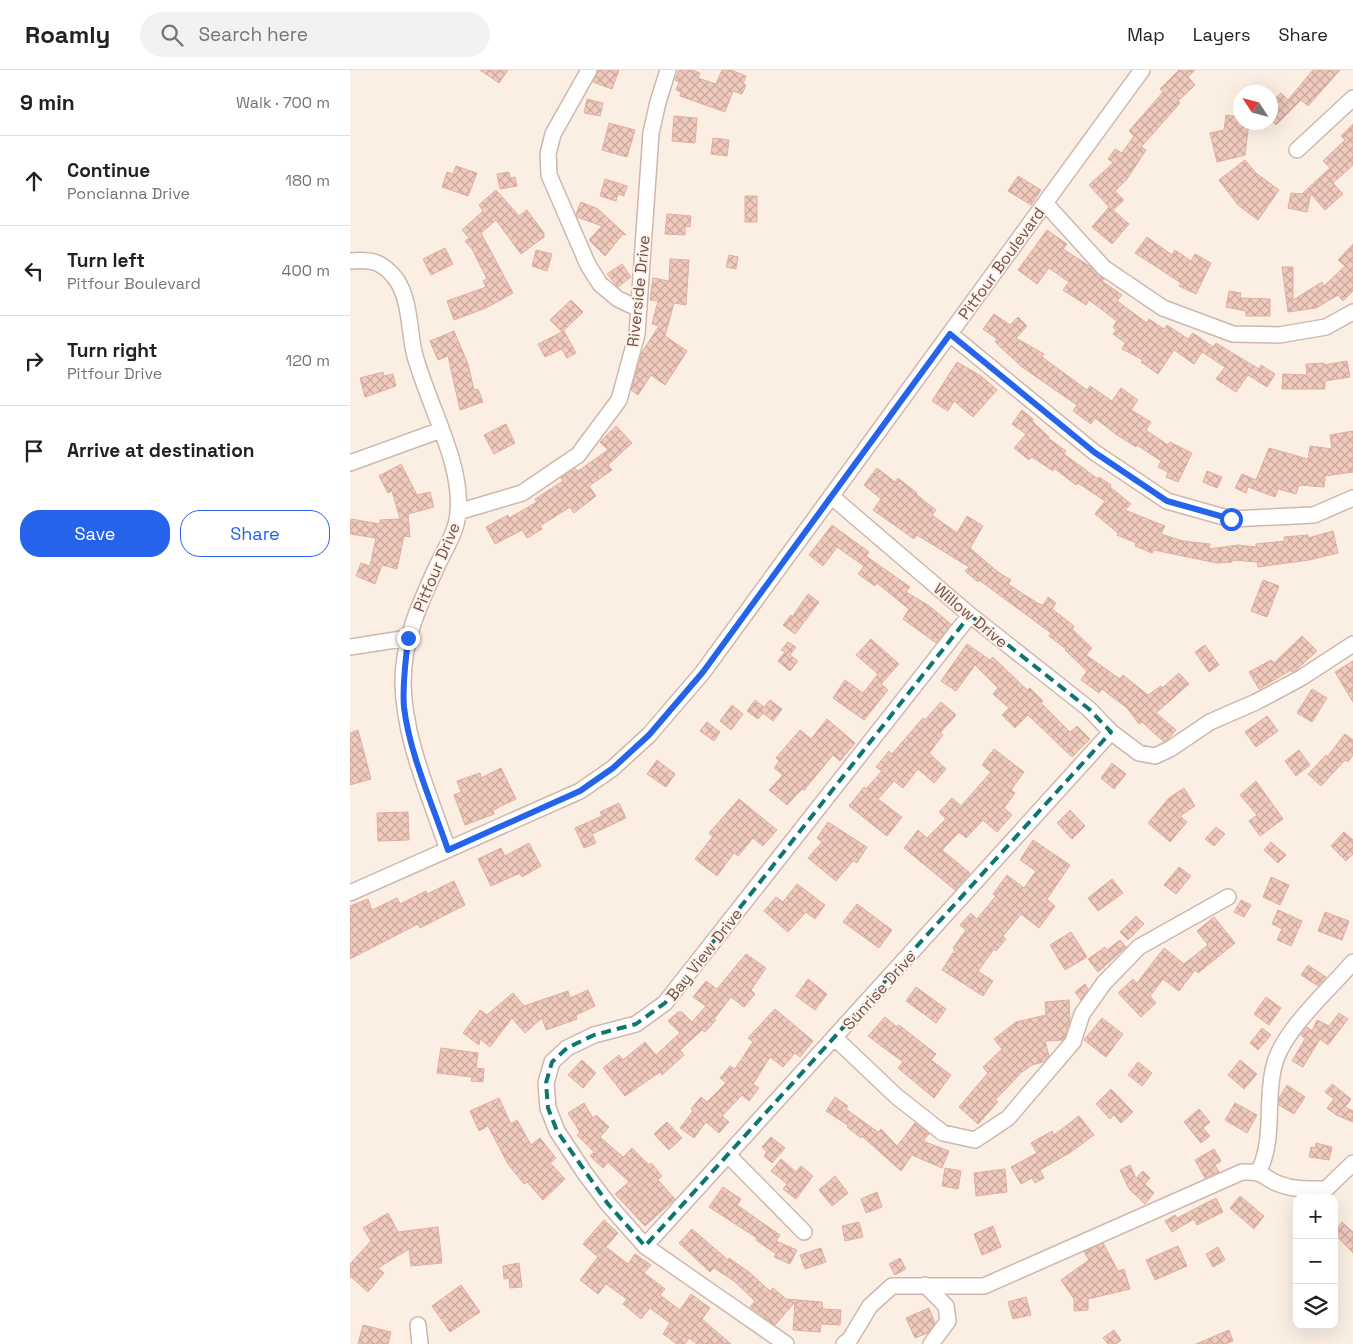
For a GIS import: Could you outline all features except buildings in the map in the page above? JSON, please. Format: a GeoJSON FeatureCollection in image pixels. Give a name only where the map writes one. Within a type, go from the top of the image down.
{"type":"FeatureCollection","features":[{"type":"Feature","properties":{"kind":"street"},"geometry":{"type":"LineString","coordinates":[[589,70],[553,134],[548,154],[549,175],[588,265],[600,284],[618,299],[639,309]]}},
{"type":"Feature","properties":{"kind":"street","name":"Riverside Drive"},"geometry":{"type":"LineString","coordinates":[[458,512],[522,494],[578,455],[619,400],[637,334],[651,133],[668,70]]}},
{"type":"Feature","properties":{"kind":"street","name":"Pitfour Boulevard"},"geometry":{"type":"LineString","coordinates":[[350,893],[580,791],[613,768],[649,735],[703,672],[1142,70]]}},
{"type":"Feature","properties":{"kind":"street"},"geometry":{"type":"LineString","coordinates":[[1297,150],[1353,98]]}},
{"type":"Feature","properties":{"kind":"street"},"geometry":{"type":"LineString","coordinates":[[1045,203],[1104,268],[1163,308],[1233,334],[1280,335],[1326,327],[1353,312]]}},
{"type":"Feature","properties":{"kind":"street","name":"Pitfour Drive"},"geometry":{"type":"LineString","coordinates":[[350,261],[369,259],[383,266],[396,280],[404,298],[414,353],[441,430],[459,496],[456,527],[415,613],[408,638],[403,680],[404,707],[409,734],[448,850]]}},
{"type":"Feature","properties":{"kind":"street"},"geometry":{"type":"LineString","coordinates":[[950,334],[1094,452],[1167,501],[1231,519],[1314,515],[1353,498]]}},
{"type":"Feature","properties":{"kind":"street"},"geometry":{"type":"LineString","coordinates":[[350,463],[441,430]]}},
{"type":"Feature","properties":{"kind":"street","name":"Willow Drive"},"geometry":{"type":"LineString","coordinates":[[831,496],[970,615],[1089,709],[1111,732],[1139,753],[1155,756],[1170,749],[1210,722],[1256,702],[1301,678],[1353,644]]}},
{"type":"Feature","properties":{"kind":"street","name":"Bay View Drive"},"geometry":{"type":"LineString","coordinates":[[786,1344],[645,1246],[608,1204],[557,1132],[548,1108],[546,1083],[552,1062],[567,1048],[594,1035],[636,1024],[665,1003],[970,615]]}},
{"type":"Feature","properties":{"kind":"street"},"geometry":{"type":"LineString","coordinates":[[350,647],[408,638]]}},
{"type":"Feature","properties":{"kind":"street","name":"Sunrise Drive"},"geometry":{"type":"LineString","coordinates":[[645,1246],[1111,732]]}},
{"type":"Feature","properties":{"kind":"street"},"geometry":{"type":"LineString","coordinates":[[835,1038],[896,1096],[943,1133],[975,1140],[1008,1118],[1073,1042],[1082,1014],[1104,983],[1139,947],[1228,897]]}},
{"type":"Feature","properties":{"kind":"street"},"geometry":{"type":"LineString","coordinates":[[1259,1172],[1265,1158],[1269,1136],[1269,1090],[1274,1063],[1293,1028],[1353,962]]}},
{"type":"Feature","properties":{"kind":"street"},"geometry":{"type":"LineString","coordinates":[[728,1155],[804,1232]]}},
{"type":"Feature","properties":{"kind":"street"},"geometry":{"type":"LineString","coordinates":[[844,1344],[850,1339],[870,1306],[892,1286],[984,1286],[1242,1172],[1259,1172],[1278,1184],[1301,1189],[1326,1189],[1353,1163]]}},
{"type":"Feature","properties":{"kind":"street"},"geometry":{"type":"LineString","coordinates":[[930,1344],[948,1321],[946,1306],[931,1287]]}},
{"type":"Feature","properties":{"kind":"street"},"geometry":{"type":"LineString","coordinates":[[418,1325],[420,1344]]}},
{"type":"Feature","properties":{"kind":"highlighted area"},"geometry":{"type":"Polygon","coordinates":[[[970,615],[1089,709],[1111,732],[645,1246],[608,1204],[557,1131],[548,1108],[546,1083],[552,1062],[567,1048],[594,1035],[636,1024],[665,1003],[970,615]]]}},
{"type":"Feature","properties":{"kind":"route"},"geometry":{"type":"LineString","coordinates":[[408,638],[403,680],[404,707],[409,734],[448,850],[580,791],[613,768],[649,735],[703,672],[950,334],[1094,452],[1167,501],[1231,519]]}}]}
